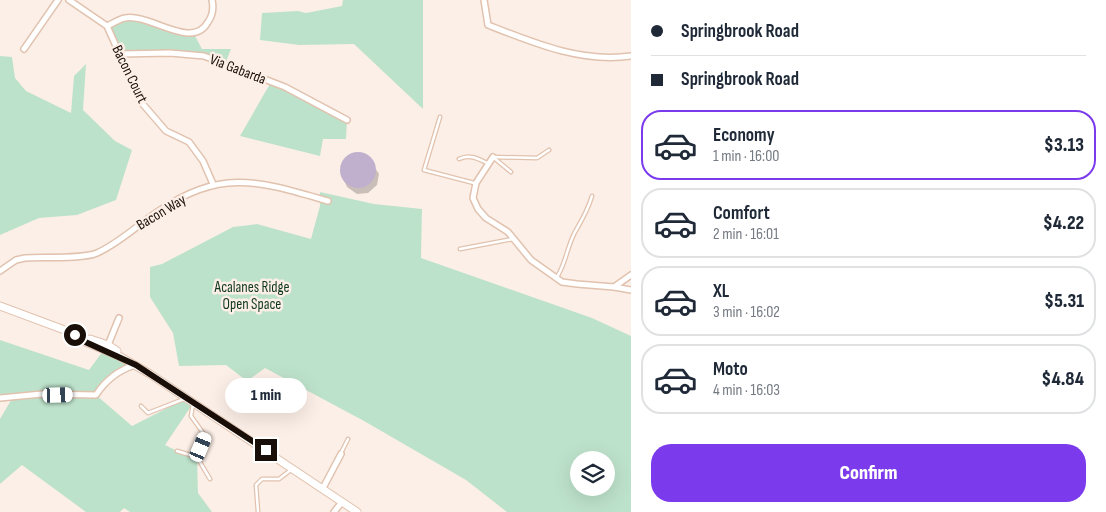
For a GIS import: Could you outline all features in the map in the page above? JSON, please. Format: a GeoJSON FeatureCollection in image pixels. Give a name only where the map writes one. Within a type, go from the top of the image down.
{"type":"FeatureCollection","features":[{"type":"Feature","properties":{"kind":"street"},"geometry":{"type":"LineString","coordinates":[[24,49],[58,0]]}},
{"type":"Feature","properties":{"kind":"street","name":"Bacon Court"},"geometry":{"type":"LineString","coordinates":[[69,0],[107,26],[141,102],[166,131],[189,142],[203,161],[213,184]]}},
{"type":"Feature","properties":{"kind":"street","name":"Bacon Court"},"geometry":{"type":"LineString","coordinates":[[107,26],[124,18],[148,19],[181,33],[194,34],[206,26],[212,16],[214,7],[212,0]]}},
{"type":"Feature","properties":{"kind":"street"},"geometry":{"type":"LineString","coordinates":[[484,0],[488,25],[547,48],[608,59],[631,56]]}},
{"type":"Feature","properties":{"kind":"street","name":"Via Gabarda"},"geometry":{"type":"LineString","coordinates":[[120,54],[170,53],[204,56],[285,88],[347,120]]}},
{"type":"Feature","properties":{"kind":"street"},"geometry":{"type":"LineString","coordinates":[[493,156],[476,183],[473,198],[478,209],[486,218],[508,232],[531,260],[562,282],[614,286],[631,290]]}},
{"type":"Feature","properties":{"kind":"street","name":"Bacon Way"},"geometry":{"type":"LineString","coordinates":[[0,271],[16,260],[25,258],[97,253],[168,205],[213,184],[271,185],[328,202]]}},
{"type":"Feature","properties":{"kind":"street"},"geometry":{"type":"LineString","coordinates":[[614,286],[631,276]]}},
{"type":"Feature","properties":{"kind":"street"},"geometry":{"type":"LineString","coordinates":[[0,306],[75,335],[108,345],[126,359],[357,512]]}},
{"type":"Feature","properties":{"kind":"street"},"geometry":{"type":"LineString","coordinates":[[108,345],[120,318]]}},
{"type":"Feature","properties":{"kind":"street"},"geometry":{"type":"LineString","coordinates":[[75,335],[81,340],[126,359]]}},
{"type":"Feature","properties":{"kind":"street"},"geometry":{"type":"LineString","coordinates":[[0,398],[42,394],[96,395],[111,378],[124,369],[136,365]]}},
{"type":"Feature","properties":{"kind":"street"},"geometry":{"type":"LineString","coordinates":[[323,488],[341,454]]}},
{"type":"Feature","properties":{"kind":"street"},"geometry":{"type":"LineString","coordinates":[[334,512],[342,502]]}},
{"type":"Feature","properties":{"kind":"lane"},"geometry":{"type":"LineString","coordinates":[[440,117],[424,170],[476,183]]}},
{"type":"Feature","properties":{"kind":"lane"},"geometry":{"type":"LineString","coordinates":[[493,156],[537,158],[548,150]]}},
{"type":"Feature","properties":{"kind":"lane"},"geometry":{"type":"LineString","coordinates":[[458,159],[465,156],[474,157],[489,164]]}},
{"type":"Feature","properties":{"kind":"lane"},"geometry":{"type":"LineString","coordinates":[[493,156],[511,172]]}},
{"type":"Feature","properties":{"kind":"lane"},"geometry":{"type":"LineString","coordinates":[[557,278],[564,266],[592,196]]}},
{"type":"Feature","properties":{"kind":"lane"},"geometry":{"type":"LineString","coordinates":[[460,249],[513,238]]}},
{"type":"Feature","properties":{"kind":"lane"},"geometry":{"type":"LineString","coordinates":[[141,406],[148,413],[190,400],[191,416],[206,437],[197,457]]}},
{"type":"Feature","properties":{"kind":"lane"},"geometry":{"type":"LineString","coordinates":[[341,454],[348,439]]}},
{"type":"Feature","properties":{"kind":"lane"},"geometry":{"type":"LineString","coordinates":[[176,451],[197,457],[210,479]]}},
{"type":"Feature","properties":{"kind":"lane"},"geometry":{"type":"LineString","coordinates":[[258,512],[256,486],[262,479],[279,479],[293,468]]}},
{"type":"Feature","properties":{"kind":"green space"},"geometry":{"type":"Polygon","coordinates":[[[343,0],[423,0],[423,109],[354,44],[299,45],[260,40],[262,13],[298,11],[306,13],[342,6],[343,0]]]}},
{"type":"Feature","properties":{"kind":"green space"},"geometry":{"type":"Polygon","coordinates":[[[128,18],[181,33],[194,34],[202,49],[231,49],[225,64],[204,56],[120,54],[107,27],[128,18]]]}},
{"type":"Feature","properties":{"kind":"green space"},"geometry":{"type":"Polygon","coordinates":[[[0,56],[12,57],[15,78],[26,91],[71,113],[74,76],[86,64],[83,110],[115,141],[132,150],[116,200],[77,215],[39,218],[0,235],[0,56]]]}},
{"type":"Feature","properties":{"kind":"green space"},"geometry":{"type":"Polygon","coordinates":[[[271,82],[347,120],[346,139],[323,139],[320,156],[240,136],[271,82]]]}},
{"type":"Feature","properties":{"kind":"green space","name":"Acalanes Ridge Open Space"},"geometry":{"type":"Polygon","coordinates":[[[320,192],[374,204],[422,209],[421,258],[592,318],[631,336],[631,512],[507,512],[466,480],[364,421],[265,368],[247,381],[226,365],[179,366],[173,333],[150,297],[150,267],[162,264],[233,227],[257,224],[311,239],[320,206],[320,192]]]}},
{"type":"Feature","properties":{"kind":"green space"},"geometry":{"type":"Polygon","coordinates":[[[0,340],[89,370],[103,351],[128,366],[96,395],[132,426],[187,398],[194,402],[165,445],[197,457],[198,493],[212,512],[130,512],[124,508],[120,512],[86,512],[22,465],[0,484],[0,419],[13,397],[0,398],[0,340]]]}},
{"type":"Feature","properties":{"kind":"building"},"geometry":{"type":"Polygon","coordinates":[[[358,152],[365,153],[371,157],[375,163],[375,177],[371,183],[365,187],[358,188],[351,187],[345,183],[341,177],[340,170],[341,163],[345,157],[351,153],[358,152]]]}},
{"type":"Feature","properties":{"kind":"route"},"geometry":{"type":"LineString","coordinates":[[75,335],[81,340],[136,365],[266,450]]}}]}
